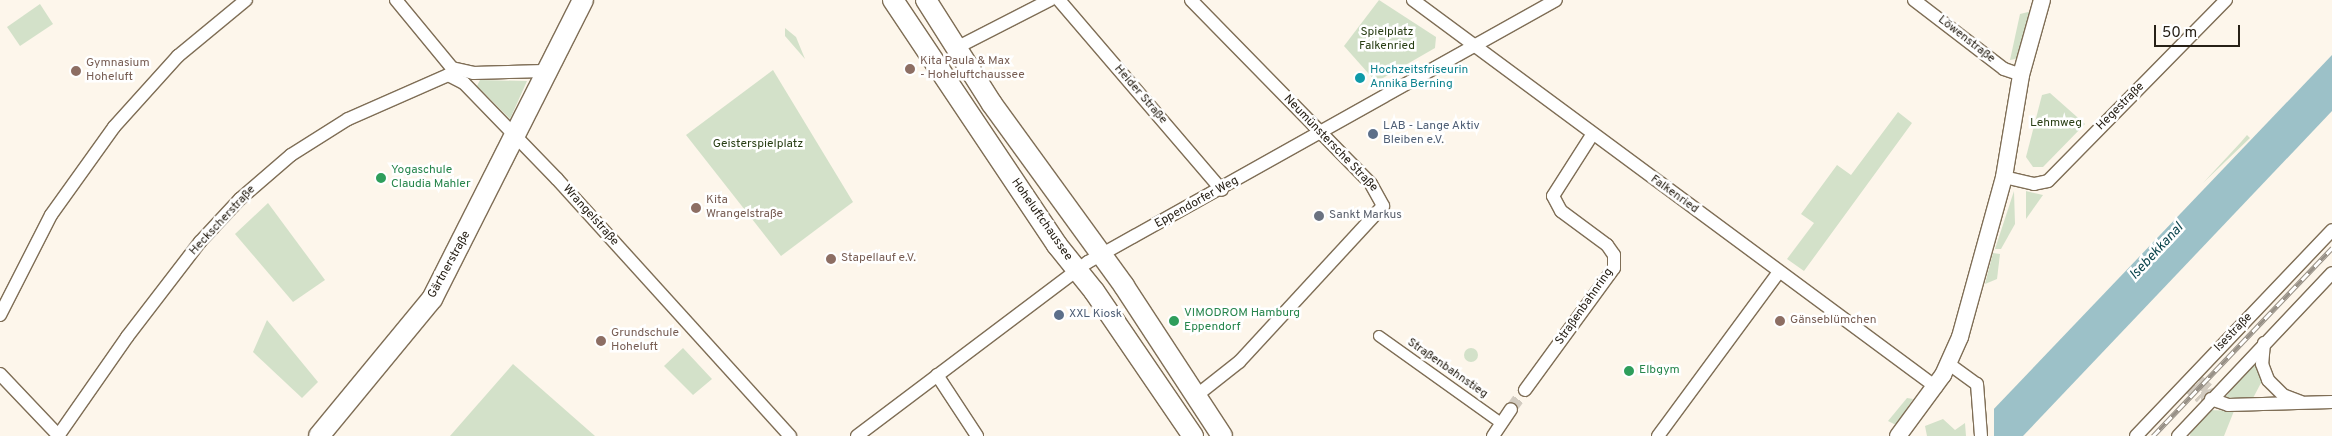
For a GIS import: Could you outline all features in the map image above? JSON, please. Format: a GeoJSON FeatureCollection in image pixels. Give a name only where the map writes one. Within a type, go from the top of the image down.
{"type":"FeatureCollection","features":[{"type":"Feature","properties":{"kind":"main road","name":"Gärtnerstraße"},"geometry":{"type":"LineString","coordinates":[[319,436],[432,299],[544,72],[583,0]]}},
{"type":"Feature","properties":{"kind":"main road","name":"Hoheluftchaussee"},"geometry":{"type":"LineString","coordinates":[[893,0],[1077,270],[1194,436]]}},
{"type":"Feature","properties":{"kind":"main road"},"geometry":{"type":"LineString","coordinates":[[926,0],[956,48],[1101,255],[1222,436]]}},
{"type":"Feature","properties":{"kind":"street"},"geometry":{"type":"LineString","coordinates":[[0,315],[50,215],[114,126],[178,56],[246,0]]}},
{"type":"Feature","properties":{"kind":"street","name":"Wrangelstraße"},"geometry":{"type":"LineString","coordinates":[[396,0],[450,72],[464,83],[514,136],[790,436]]}},
{"type":"Feature","properties":{"kind":"street"},"geometry":{"type":"LineString","coordinates":[[956,48],[1050,0]]}},
{"type":"Feature","properties":{"kind":"street","name":"Heider Straße"},"geometry":{"type":"LineString","coordinates":[[1059,0],[1222,190]]}},
{"type":"Feature","properties":{"kind":"street","name":"Neumünstersche Straße"},"geometry":{"type":"LineString","coordinates":[[1191,0],[1320,135],[1371,184],[1382,206],[1239,362],[1196,396]]}},
{"type":"Feature","properties":{"kind":"street","name":"Falkenried"},"geometry":{"type":"LineString","coordinates":[[1413,0],[1592,135],[1936,387]]}},
{"type":"Feature","properties":{"kind":"street","name":"Eppendorfer Weg"},"geometry":{"type":"LineString","coordinates":[[857,436],[1077,270],[1101,255],[1222,190],[1556,0]]}},
{"type":"Feature","properties":{"kind":"street","name":"Löwenstraße"},"geometry":{"type":"LineString","coordinates":[[1914,0],[2004,69],[2021,76]]}},
{"type":"Feature","properties":{"kind":"street"},"geometry":{"type":"LineString","coordinates":[[1898,436],[1936,387],[1950,364],[1979,276],[2004,177],[2021,76],[2042,0]]}},
{"type":"Feature","properties":{"kind":"street","name":"Hegestraße"},"geometry":{"type":"LineString","coordinates":[[2004,177],[2034,184],[2048,181],[2226,0]]}},
{"type":"Feature","properties":{"kind":"street"},"geometry":{"type":"LineString","coordinates":[[450,72],[544,72]]}},
{"type":"Feature","properties":{"kind":"street","name":"Heckscherstraße"},"geometry":{"type":"LineString","coordinates":[[59,436],[188,258],[240,199],[291,155],[348,118],[450,72]]}},
{"type":"Feature","properties":{"kind":"street","name":"Straßenbahnring"},"geometry":{"type":"LineString","coordinates":[[1525,390],[1614,268],[1614,255],[1607,245],[1561,211],[1552,196],[1592,135]]}},
{"type":"Feature","properties":{"kind":"street","name":"Isestraße"},"geometry":{"type":"LineString","coordinates":[[2136,436],[2332,230]]}},
{"type":"Feature","properties":{"kind":"street"},"geometry":{"type":"LineString","coordinates":[[1658,436],[1779,272]]}},
{"type":"Feature","properties":{"kind":"street"},"geometry":{"type":"LineString","coordinates":[[2178,436],[2332,273]]}},
{"type":"Feature","properties":{"kind":"street","name":"Straßenbahnstieg"},"geometry":{"type":"LineString","coordinates":[[1379,336],[1500,423]]}},
{"type":"Feature","properties":{"kind":"street"},"geometry":{"type":"LineString","coordinates":[[2264,343],[2262,364],[2268,380],[2284,395],[2304,402]]}},
{"type":"Feature","properties":{"kind":"street"},"geometry":{"type":"LineString","coordinates":[[1950,364],[1978,384],[1981,408],[1981,436]]}},
{"type":"Feature","properties":{"kind":"street"},"geometry":{"type":"LineString","coordinates":[[0,374],[59,436]]}},
{"type":"Feature","properties":{"kind":"street"},"geometry":{"type":"LineString","coordinates":[[937,375],[977,436]]}},
{"type":"Feature","properties":{"kind":"street"},"geometry":{"type":"LineString","coordinates":[[2212,399],[2228,405],[2332,402]]}},
{"type":"Feature","properties":{"kind":"street"},"geometry":{"type":"LineString","coordinates":[[1493,436],[1511,409]]}},
{"type":"Feature","properties":{"kind":"green space","name":"Spielplatz Falkenried"},"geometry":{"type":"Polygon","coordinates":[[[1379,0],[1436,37],[1435,48],[1376,82],[1344,46],[1379,0]]]}},
{"type":"Feature","properties":{"kind":"green space"},"geometry":{"type":"Polygon","coordinates":[[[40,4],[53,24],[20,46],[7,27],[40,4]]]}},
{"type":"Feature","properties":{"kind":"green space"},"geometry":{"type":"Polygon","coordinates":[[[2032,11],[2020,58],[2010,60],[2020,14],[2032,11]]]}},
{"type":"Feature","properties":{"kind":"green space"},"geometry":{"type":"Polygon","coordinates":[[[785,28],[796,37],[805,59],[785,36],[785,28]]]}},
{"type":"Feature","properties":{"kind":"green space","name":"Geisterspielplatz"},"geometry":{"type":"Polygon","coordinates":[[[773,70],[853,202],[781,256],[686,135],[773,70]]]}},
{"type":"Feature","properties":{"kind":"green space"},"geometry":{"type":"Polygon","coordinates":[[[480,80],[527,81],[510,119],[477,86],[480,80]]]}},
{"type":"Feature","properties":{"kind":"green space","name":"Lehmweg"},"geometry":{"type":"Polygon","coordinates":[[[2050,93],[2085,124],[2043,167],[2033,167],[2026,157],[2042,95],[2050,93]]]}},
{"type":"Feature","properties":{"kind":"green space"},"geometry":{"type":"Polygon","coordinates":[[[1898,112],[1912,123],[1804,271],[1787,259],[1814,223],[1801,214],[1837,165],[1851,175],[1898,112]]]}},
{"type":"Feature","properties":{"kind":"green space"},"geometry":{"type":"Polygon","coordinates":[[[2247,135],[2250,138],[2203,183],[2241,142],[2247,135]]]}},
{"type":"Feature","properties":{"kind":"green space"},"geometry":{"type":"Polygon","coordinates":[[[2014,191],[2015,224],[2001,249],[1995,249],[2014,191]]]}},
{"type":"Feature","properties":{"kind":"green space"},"geometry":{"type":"Polygon","coordinates":[[[2026,191],[2043,195],[2026,219],[2026,191]]]}},
{"type":"Feature","properties":{"kind":"green space"},"geometry":{"type":"Polygon","coordinates":[[[268,203],[325,280],[293,302],[235,234],[268,203]]]}},
{"type":"Feature","properties":{"kind":"green space"},"geometry":{"type":"Polygon","coordinates":[[[1993,253],[2000,254],[1997,279],[1985,284],[1993,253]]]}},
{"type":"Feature","properties":{"kind":"green space"},"geometry":{"type":"Polygon","coordinates":[[[267,320],[318,382],[302,398],[253,352],[267,320]]]}},
{"type":"Feature","properties":{"kind":"green space"},"geometry":{"type":"Polygon","coordinates":[[[683,348],[712,379],[693,395],[664,366],[683,348]]]}},
{"type":"Feature","properties":{"kind":"green space"},"geometry":{"type":"Polygon","coordinates":[[[1468,348],[1474,348],[1478,355],[1474,362],[1468,362],[1464,358],[1464,352],[1468,348]]]}},
{"type":"Feature","properties":{"kind":"green space"},"geometry":{"type":"Polygon","coordinates":[[[2256,356],[2262,381],[2252,400],[2226,397],[2256,356]]]}},
{"type":"Feature","properties":{"kind":"green space"},"geometry":{"type":"Polygon","coordinates":[[[513,364],[595,436],[450,436],[513,364]]]}},
{"type":"Feature","properties":{"kind":"green space"},"geometry":{"type":"Polygon","coordinates":[[[1907,398],[1913,399],[1896,425],[1888,421],[1907,398]]]}},
{"type":"Feature","properties":{"kind":"green space"},"geometry":{"type":"Polygon","coordinates":[[[2210,410],[2234,411],[2224,436],[2190,436],[2191,427],[2210,410]]]}},
{"type":"Feature","properties":{"kind":"green space"},"geometry":{"type":"Polygon","coordinates":[[[1943,419],[1955,430],[1965,423],[1966,436],[1927,436],[1925,426],[1943,419]]]}},
{"type":"Feature","properties":{"kind":"water","name":"Isebekkanal"},"geometry":{"type":"Polygon","coordinates":[[[2332,55],[2332,111],[2023,436],[1968,436],[2332,55]]]}},
{"type":"Feature","properties":{"kind":"pier"},"geometry":{"type":"Polygon","coordinates":[[[1994,405],[1994,436],[1966,436],[1966,434],[1994,405]]]}},
{"type":"Feature","properties":{"kind":"tunnel"},"geometry":{"type":"LineString","coordinates":[[2185,384],[2201,398],[2211,399],[2208,389],[2193,376]]}},
{"type":"Feature","properties":{"kind":"tunnel"},"geometry":{"type":"LineString","coordinates":[[1511,409],[1525,390]]}},
{"type":"Feature","properties":{"kind":"railway"},"geometry":{"type":"LineString","coordinates":[[2153,436],[2332,248]]}},
{"type":"Feature","properties":{"kind":"place","name":"Kita Paula & Max - Hoheluftchaussee"},"geometry":{"type":"Point","coordinates":[910,69]}},
{"type":"Feature","properties":{"kind":"place","name":"Gymnasium Hoheluft"},"geometry":{"type":"Point","coordinates":[76,71]}},
{"type":"Feature","properties":{"kind":"place","name":"Hochzeitsfriseurin Annika Berning"},"geometry":{"type":"Point","coordinates":[1360,78]}},
{"type":"Feature","properties":{"kind":"place","name":"LAB - Lange Aktiv Bleiben e.V."},"geometry":{"type":"Point","coordinates":[1373,134]}},
{"type":"Feature","properties":{"kind":"place","name":"Yogaschule Claudia Mahler"},"geometry":{"type":"Point","coordinates":[381,178]}},
{"type":"Feature","properties":{"kind":"place","name":"Kita Wrangelstraße"},"geometry":{"type":"Point","coordinates":[696,208]}},
{"type":"Feature","properties":{"kind":"place","name":"Sankt Markus"},"geometry":{"type":"Point","coordinates":[1319,216]}},
{"type":"Feature","properties":{"kind":"place","name":"Stapellauf e.V."},"geometry":{"type":"Point","coordinates":[831,259]}},
{"type":"Feature","properties":{"kind":"place","name":"XXL Kiosk"},"geometry":{"type":"Point","coordinates":[1059,315]}},
{"type":"Feature","properties":{"kind":"place","name":"VIMODROM Hamburg Eppendorf"},"geometry":{"type":"Point","coordinates":[1174,321]}},
{"type":"Feature","properties":{"kind":"place","name":"Gänseblümchen"},"geometry":{"type":"Point","coordinates":[1780,321]}},
{"type":"Feature","properties":{"kind":"place","name":"Grundschule Hoheluft"},"geometry":{"type":"Point","coordinates":[601,341]}},
{"type":"Feature","properties":{"kind":"place","name":"Elbgym"},"geometry":{"type":"Point","coordinates":[1629,371]}}]}
